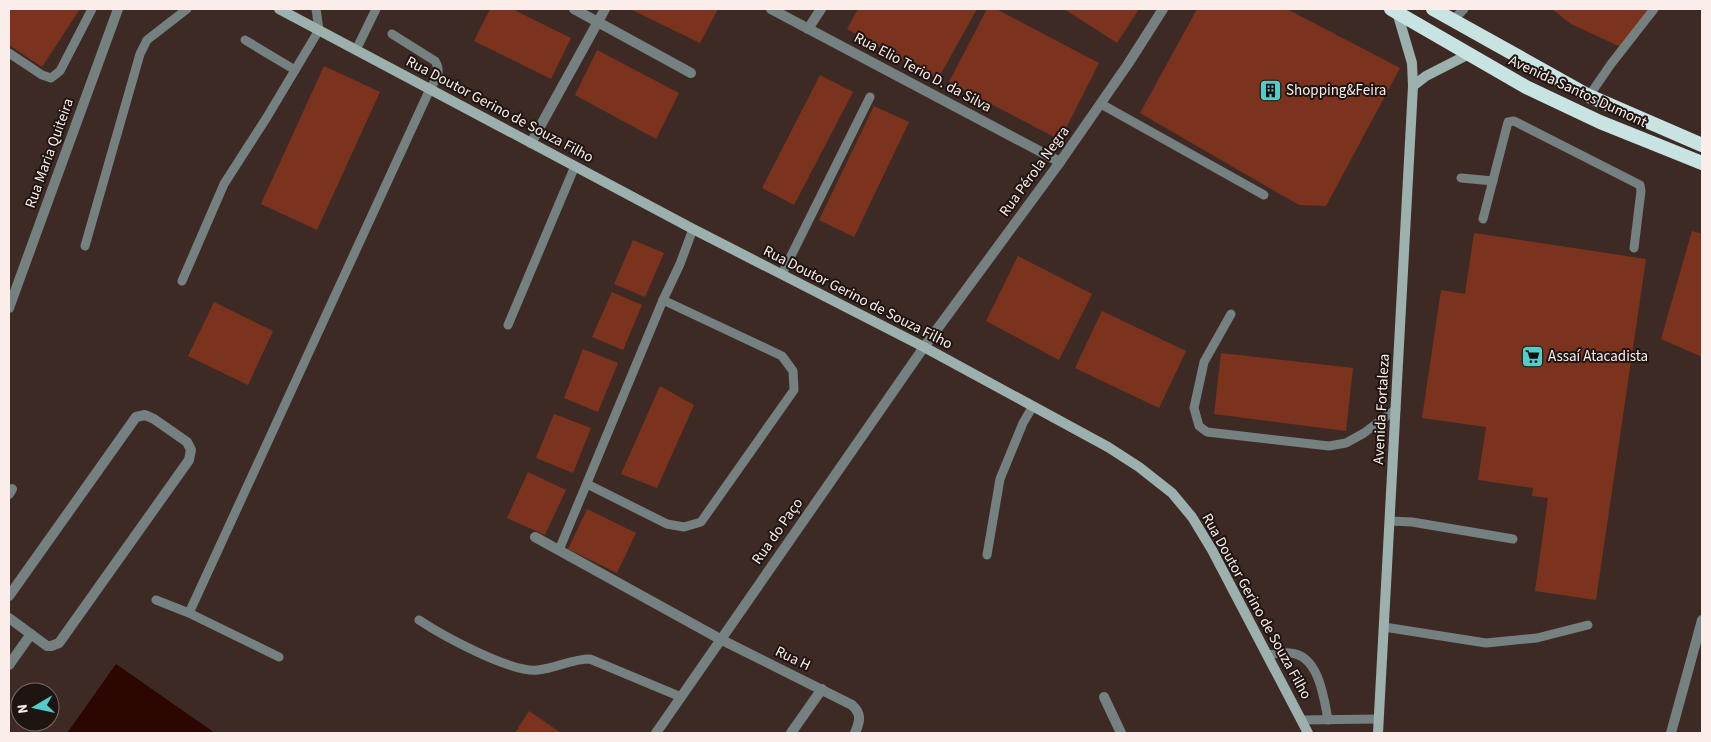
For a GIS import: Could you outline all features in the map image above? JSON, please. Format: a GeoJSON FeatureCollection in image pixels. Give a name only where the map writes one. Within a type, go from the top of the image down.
{"type":"FeatureCollection","features":[{"type":"Feature","properties":{"kind":"highway","name":"Avenida Santos Dumont"},"geometry":{"type":"LineString","coordinates":[[1433,9],[1589,96],[1702,145]]}},
{"type":"Feature","properties":{"kind":"highway","name":"Avenida Santos Dumont"},"geometry":{"type":"LineString","coordinates":[[1394,10],[1534,91],[1600,122],[1702,163]]}},
{"type":"Feature","properties":{"kind":"main road","name":"Rua Doutor Gerino de Souza Filho"},"geometry":{"type":"LineString","coordinates":[[280,9],[693,229],[924,347],[1108,447],[1139,467],[1172,493],[1192,517],[1212,550],[1308,733]]}},
{"type":"Feature","properties":{"kind":"main road","name":"Avenida Fortaleza"},"geometry":{"type":"LineString","coordinates":[[1378,733],[1413,86],[1412,63],[1394,10]]}},
{"type":"Feature","properties":{"kind":"main road"},"geometry":{"type":"LineString","coordinates":[[1413,86],[1426,76],[1469,54]]}},
{"type":"Feature","properties":{"kind":"street","name":"Rua Maria Quiteira"},"geometry":{"type":"LineString","coordinates":[[9,308],[118,9]]}},
{"type":"Feature","properties":{"kind":"street"},"geometry":{"type":"LineString","coordinates":[[574,9],[691,73]]}},
{"type":"Feature","properties":{"kind":"street"},"geometry":{"type":"LineString","coordinates":[[530,143],[605,9]]}},
{"type":"Feature","properties":{"kind":"street","name":"Rua Elio Terio D. da Silva"},"geometry":{"type":"LineString","coordinates":[[771,9],[1060,162]]}},
{"type":"Feature","properties":{"kind":"street"},"geometry":{"type":"LineString","coordinates":[[808,29],[820,9]]}},
{"type":"Feature","properties":{"kind":"street","name":"Rua Pérola Negra"},"geometry":{"type":"LineString","coordinates":[[924,347],[1060,162],[1101,104],[1163,9]]}},
{"type":"Feature","properties":{"kind":"street","name":"Rua do Paço"},"geometry":{"type":"LineString","coordinates":[[656,733],[924,347]]}},
{"type":"Feature","properties":{"kind":"street"},"geometry":{"type":"LineString","coordinates":[[9,596],[136,417],[145,415],[154,419],[187,442],[190,450],[189,460],[58,643],[47,646],[9,618]]}},
{"type":"Feature","properties":{"kind":"street","name":"Rua H"},"geometry":{"type":"LineString","coordinates":[[535,537],[720,639],[852,705],[858,711],[859,716],[855,733]]}},
{"type":"Feature","properties":{"kind":"street"},"geometry":{"type":"LineString","coordinates":[[1671,733],[1702,620]]}},
{"type":"Feature","properties":{"kind":"street"},"geometry":{"type":"LineString","coordinates":[[9,665],[31,634]]}},
{"type":"Feature","properties":{"kind":"street"},"geometry":{"type":"LineString","coordinates":[[791,733],[822,689]]}},
{"type":"Feature","properties":{"kind":"street"},"geometry":{"type":"LineString","coordinates":[[1104,697],[1121,733]]}},
{"type":"Feature","properties":{"kind":"lane"},"geometry":{"type":"LineString","coordinates":[[9,52],[51,78],[60,71],[92,9]]}},
{"type":"Feature","properties":{"kind":"lane"},"geometry":{"type":"LineString","coordinates":[[85,246],[140,54],[147,40],[187,9]]}},
{"type":"Feature","properties":{"kind":"lane"},"geometry":{"type":"LineString","coordinates":[[182,281],[224,184],[318,30],[316,9]]}},
{"type":"Feature","properties":{"kind":"lane"},"geometry":{"type":"LineString","coordinates":[[356,50],[376,9]]}},
{"type":"Feature","properties":{"kind":"lane"},"geometry":{"type":"LineString","coordinates":[[1453,20],[1464,9]]}},
{"type":"Feature","properties":{"kind":"lane"},"geometry":{"type":"LineString","coordinates":[[1589,96],[1654,9]]}},
{"type":"Feature","properties":{"kind":"lane"},"geometry":{"type":"LineString","coordinates":[[189,614],[438,75],[438,67],[435,61],[392,34]]}},
{"type":"Feature","properties":{"kind":"lane"},"geometry":{"type":"LineString","coordinates":[[245,40],[295,70]]}},
{"type":"Feature","properties":{"kind":"lane"},"geometry":{"type":"LineString","coordinates":[[782,274],[870,97]]}},
{"type":"Feature","properties":{"kind":"lane"},"geometry":{"type":"LineString","coordinates":[[1101,104],[1264,195]]}},
{"type":"Feature","properties":{"kind":"lane"},"geometry":{"type":"LineString","coordinates":[[1483,219],[1508,122],[1514,122],[1640,185],[1641,191],[1634,248]]}},
{"type":"Feature","properties":{"kind":"lane"},"geometry":{"type":"LineString","coordinates":[[508,325],[575,166]]}},
{"type":"Feature","properties":{"kind":"lane"},"geometry":{"type":"LineString","coordinates":[[1461,178],[1493,181]]}},
{"type":"Feature","properties":{"kind":"lane"},"geometry":{"type":"LineString","coordinates":[[559,550],[693,229]]}},
{"type":"Feature","properties":{"kind":"lane"},"geometry":{"type":"LineString","coordinates":[[586,484],[667,524],[684,527],[701,522],[794,390],[793,371],[782,356],[663,300]]}},
{"type":"Feature","properties":{"kind":"lane"},"geometry":{"type":"LineString","coordinates":[[1231,314],[1204,362],[1194,408],[1198,426],[1207,432],[1329,446],[1346,443],[1364,433],[1396,409]]}},
{"type":"Feature","properties":{"kind":"lane"},"geometry":{"type":"LineString","coordinates":[[987,555],[1000,480],[1023,423],[1033,406]]}},
{"type":"Feature","properties":{"kind":"lane"},"geometry":{"type":"LineString","coordinates":[[1390,521],[1412,522],[1513,539]]}},
{"type":"Feature","properties":{"kind":"lane"},"geometry":{"type":"LineString","coordinates":[[156,600],[279,657]]}},
{"type":"Feature","properties":{"kind":"lane"},"geometry":{"type":"LineString","coordinates":[[418,620],[443,636],[515,668],[540,670],[580,659],[590,660],[681,697]]}},
{"type":"Feature","properties":{"kind":"lane"},"geometry":{"type":"LineString","coordinates":[[1384,627],[1486,643],[1537,638],[1588,625]]}},
{"type":"Feature","properties":{"kind":"lane"},"geometry":{"type":"LineString","coordinates":[[1267,655],[1292,653],[1303,657],[1312,666],[1321,684],[1328,720]]}},
{"type":"Feature","properties":{"kind":"lane"},"geometry":{"type":"LineString","coordinates":[[1301,720],[1379,719]]}},
{"type":"Feature","properties":{"kind":"shaded area"},"geometry":{"type":"Polygon","coordinates":[[[116,664],[215,733],[67,733],[116,664]]]}},
{"type":"Feature","properties":{"kind":"building"},"geometry":{"type":"Polygon","coordinates":[[[9,9],[80,9],[42,67],[9,45],[9,9]]]}},
{"type":"Feature","properties":{"kind":"building"},"geometry":{"type":"Polygon","coordinates":[[[490,9],[512,9],[571,38],[551,79],[474,41],[490,9]]]}},
{"type":"Feature","properties":{"kind":"building"},"geometry":{"type":"Polygon","coordinates":[[[630,9],[718,9],[700,43],[630,9]]]}},
{"type":"Feature","properties":{"kind":"building"},"geometry":{"type":"Polygon","coordinates":[[[858,9],[977,9],[938,79],[847,29],[858,9]]]}},
{"type":"Feature","properties":{"kind":"building"},"geometry":{"type":"Polygon","coordinates":[[[987,9],[996,9],[1099,63],[1060,140],[949,82],[987,9]]]}},
{"type":"Feature","properties":{"kind":"building"},"geometry":{"type":"Polygon","coordinates":[[[1064,9],[1139,9],[1117,43],[1064,9]]]}},
{"type":"Feature","properties":{"kind":"building","name":"Shopping&Feira"},"geometry":{"type":"Polygon","coordinates":[[[1197,9],[1287,9],[1400,68],[1326,206],[1299,205],[1140,113],[1197,9]]]}},
{"type":"Feature","properties":{"kind":"building"},"geometry":{"type":"Polygon","coordinates":[[[1552,9],[1652,9],[1623,48],[1571,24],[1552,9]]]}},
{"type":"Feature","properties":{"kind":"building"},"geometry":{"type":"Polygon","coordinates":[[[597,50],[679,93],[656,139],[575,95],[597,50]]]}},
{"type":"Feature","properties":{"kind":"building"},"geometry":{"type":"Polygon","coordinates":[[[324,66],[380,92],[317,230],[261,204],[324,66]]]}},
{"type":"Feature","properties":{"kind":"building"},"geometry":{"type":"Polygon","coordinates":[[[820,75],[853,92],[794,205],[762,188],[820,75]]]}},
{"type":"Feature","properties":{"kind":"building"},"geometry":{"type":"Polygon","coordinates":[[[874,106],[909,122],[854,237],[819,220],[874,106]]]}},
{"type":"Feature","properties":{"kind":"building"},"geometry":{"type":"Polygon","coordinates":[[[1692,231],[1702,234],[1702,357],[1661,339],[1692,231]]]}},
{"type":"Feature","properties":{"kind":"building","name":"Assaí Atacadista"},"geometry":{"type":"Polygon","coordinates":[[[1474,233],[1646,259],[1596,600],[1535,591],[1548,498],[1532,496],[1533,488],[1478,480],[1486,427],[1422,418],[1441,290],[1465,294],[1474,233]]]}},
{"type":"Feature","properties":{"kind":"building"},"geometry":{"type":"Polygon","coordinates":[[[633,240],[664,253],[645,297],[614,284],[633,240]]]}},
{"type":"Feature","properties":{"kind":"building"},"geometry":{"type":"Polygon","coordinates":[[[1018,256],[1092,294],[1059,360],[986,321],[1018,256]]]}},
{"type":"Feature","properties":{"kind":"building"},"geometry":{"type":"Polygon","coordinates":[[[612,292],[642,305],[623,350],[592,337],[612,292]]]}},
{"type":"Feature","properties":{"kind":"building"},"geometry":{"type":"Polygon","coordinates":[[[214,302],[273,331],[248,385],[188,356],[214,302]]]}},
{"type":"Feature","properties":{"kind":"building"},"geometry":{"type":"Polygon","coordinates":[[[1102,311],[1186,351],[1159,408],[1075,368],[1102,311]]]}},
{"type":"Feature","properties":{"kind":"building"},"geometry":{"type":"Polygon","coordinates":[[[583,349],[618,363],[598,412],[564,398],[583,349]]]}},
{"type":"Feature","properties":{"kind":"building"},"geometry":{"type":"Polygon","coordinates":[[[1221,353],[1353,368],[1346,431],[1214,414],[1221,353]]]}},
{"type":"Feature","properties":{"kind":"building"},"geometry":{"type":"Polygon","coordinates":[[[660,386],[694,405],[657,488],[621,474],[660,386]]]}},
{"type":"Feature","properties":{"kind":"building"},"geometry":{"type":"Polygon","coordinates":[[[554,414],[591,428],[573,473],[536,458],[554,414]]]}},
{"type":"Feature","properties":{"kind":"building"},"geometry":{"type":"Polygon","coordinates":[[[528,472],[566,490],[545,535],[507,518],[528,472]]]}},
{"type":"Feature","properties":{"kind":"building"},"geometry":{"type":"Polygon","coordinates":[[[587,509],[636,533],[617,573],[568,549],[587,509]]]}},
{"type":"Feature","properties":{"kind":"building"},"geometry":{"type":"Polygon","coordinates":[[[529,711],[561,733],[515,733],[529,711]]]}},
{"type":"Feature","properties":{"kind":"place","name":"Shopping&Feira"},"geometry":{"type":"Point","coordinates":[1270,90]}},
{"type":"Feature","properties":{"kind":"place","name":"Assaí Atacadista"},"geometry":{"type":"Point","coordinates":[1532,356]}}]}
